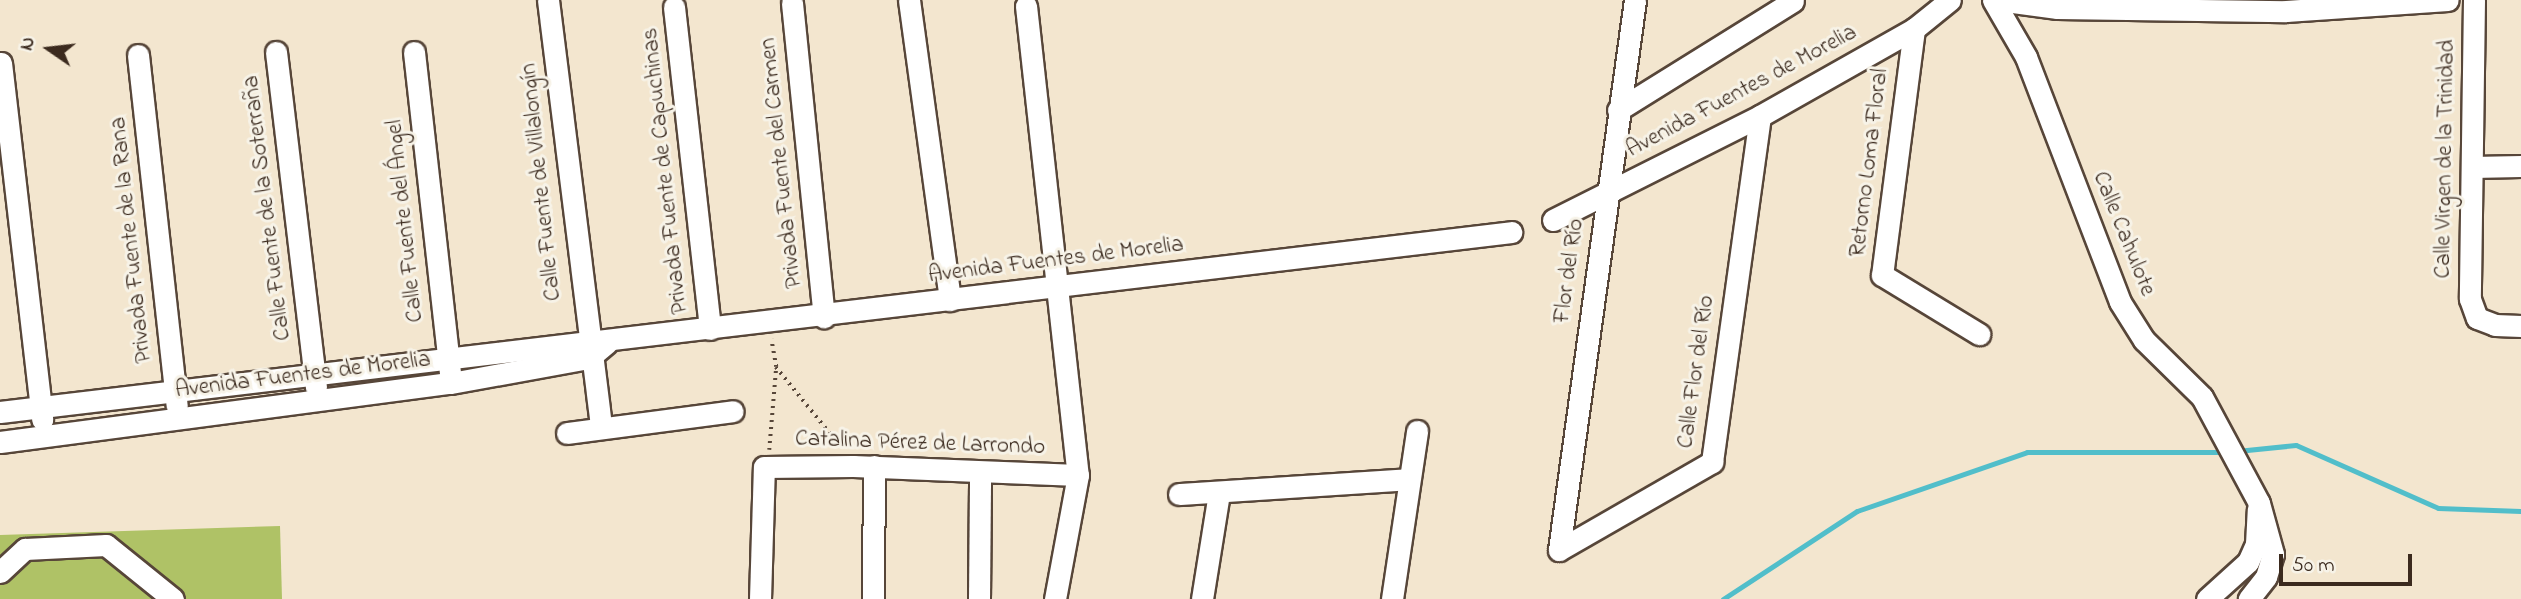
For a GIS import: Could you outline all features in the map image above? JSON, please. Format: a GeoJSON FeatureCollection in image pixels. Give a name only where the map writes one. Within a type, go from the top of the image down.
{"type":"FeatureCollection","features":[{"type":"Feature","properties":{"kind":"street","name":"Calle Fuente de Villalongín"},"geometry":{"type":"LineString","coordinates":[[548,0],[594,347],[601,428]]}},
{"type":"Feature","properties":{"kind":"street"},"geometry":{"type":"LineString","coordinates":[[909,0],[950,300]]}},
{"type":"Feature","properties":{"kind":"street","name":"Flor del Río"},"geometry":{"type":"LineString","coordinates":[[1559,550],[1618,110],[1636,0]]}},
{"type":"Feature","properties":{"kind":"street"},"geometry":{"type":"LineString","coordinates":[[1618,110],[1790,0]]}},
{"type":"Feature","properties":{"kind":"street","name":"Avenida Fuentes de Morelia"},"geometry":{"type":"LineString","coordinates":[[1553,220],[1760,117],[1914,29],[1950,0]]}},
{"type":"Feature","properties":{"kind":"street"},"geometry":{"type":"LineString","coordinates":[[1995,0],[2057,8],[2448,0]]}},
{"type":"Feature","properties":{"kind":"street","name":"Calle Cahulote"},"geometry":{"type":"LineString","coordinates":[[1995,0],[2026,57],[2120,302],[2144,340],[2208,408],[2254,495],[2273,554],[2266,578],[2249,599]]}},
{"type":"Feature","properties":{"kind":"street","name":"Calle Virgen de la Trinidad"},"geometry":{"type":"LineString","coordinates":[[2474,0],[2470,299],[2477,318],[2495,325],[2521,326]]}},
{"type":"Feature","properties":{"kind":"street","name":"Privada Fuente del Carmen"},"geometry":{"type":"LineString","coordinates":[[792,3],[824,317]]}},
{"type":"Feature","properties":{"kind":"street"},"geometry":{"type":"LineString","coordinates":[[1026,6],[1078,475],[1055,599]]}},
{"type":"Feature","properties":{"kind":"street","name":"Privada Fuente de Capuchinas"},"geometry":{"type":"LineString","coordinates":[[674,8],[710,329]]}},
{"type":"Feature","properties":{"kind":"street","name":"Retorno Loma Floral"},"geometry":{"type":"LineString","coordinates":[[1914,29],[1882,275],[1979,334]]}},
{"type":"Feature","properties":{"kind":"street","name":"Calle Fuente de la Soterraña"},"geometry":{"type":"LineString","coordinates":[[276,52],[317,401]]}},
{"type":"Feature","properties":{"kind":"street","name":"Calle Fuente del Ángel"},"geometry":{"type":"LineString","coordinates":[[414,52],[451,383]]}},
{"type":"Feature","properties":{"kind":"street","name":"Privada Fuente de la Rana"},"geometry":{"type":"LineString","coordinates":[[138,55],[179,418]]}},
{"type":"Feature","properties":{"kind":"street"},"geometry":{"type":"LineString","coordinates":[[1,63],[44,436]]}},
{"type":"Feature","properties":{"kind":"street","name":"Calle Flor del Río"},"geometry":{"type":"LineString","coordinates":[[1559,550],[1712,462],[1760,117]]}},
{"type":"Feature","properties":{"kind":"street"},"geometry":{"type":"LineString","coordinates":[[2472,167],[2521,166]]}},
{"type":"Feature","properties":{"kind":"street","name":"Avenida Fuentes de Morelia"},"geometry":{"type":"LineString","coordinates":[[0,412],[448,360],[594,347],[710,329],[1511,232]]}},
{"type":"Feature","properties":{"kind":"street","name":"Avenida Fuentes de Morelia"},"geometry":{"type":"LineString","coordinates":[[0,442],[451,383],[594,347]]}},
{"type":"Feature","properties":{"kind":"street"},"geometry":{"type":"LineString","coordinates":[[567,433],[733,411]]}},
{"type":"Feature","properties":{"kind":"street"},"geometry":{"type":"LineString","coordinates":[[1392,599],[1417,431]]}},
{"type":"Feature","properties":{"kind":"street"},"geometry":{"type":"LineString","coordinates":[[864,466],[873,599]]}},
{"type":"Feature","properties":{"kind":"street","name":"Catalina Pérez de Larrondo"},"geometry":{"type":"LineString","coordinates":[[764,468],[864,466],[980,473],[1078,475]]}},
{"type":"Feature","properties":{"kind":"street"},"geometry":{"type":"LineString","coordinates":[[760,599],[764,468]]}},
{"type":"Feature","properties":{"kind":"street"},"geometry":{"type":"LineString","coordinates":[[979,599],[980,473]]}},
{"type":"Feature","properties":{"kind":"street"},"geometry":{"type":"LineString","coordinates":[[1179,494],[1409,479]]}},
{"type":"Feature","properties":{"kind":"street"},"geometry":{"type":"LineString","coordinates":[[1202,599],[1219,493]]}},
{"type":"Feature","properties":{"kind":"street"},"geometry":{"type":"LineString","coordinates":[[2207,599],[2248,562],[2256,544],[2254,495]]}},
{"type":"Feature","properties":{"kind":"street"},"geometry":{"type":"LineString","coordinates":[[0,572],[25,550],[106,545],[173,599]]}},
{"type":"Feature","properties":{"kind":"path"},"geometry":{"type":"LineString","coordinates":[[764,468],[776,367],[767,323]]}},
{"type":"Feature","properties":{"kind":"path"},"geometry":{"type":"LineString","coordinates":[[776,367],[864,466]]}},
{"type":"Feature","properties":{"kind":"green space"},"geometry":{"type":"Polygon","coordinates":[[[280,526],[282,599],[0,599],[0,535],[280,526]]]}},
{"type":"Feature","properties":{"kind":"waterway"},"geometry":{"type":"LineString","coordinates":[[2237,451],[2296,445],[2438,508],[2521,511]]}},
{"type":"Feature","properties":{"kind":"waterway"},"geometry":{"type":"LineString","coordinates":[[1723,599],[1857,511],[2027,452],[2224,452]]}}]}
